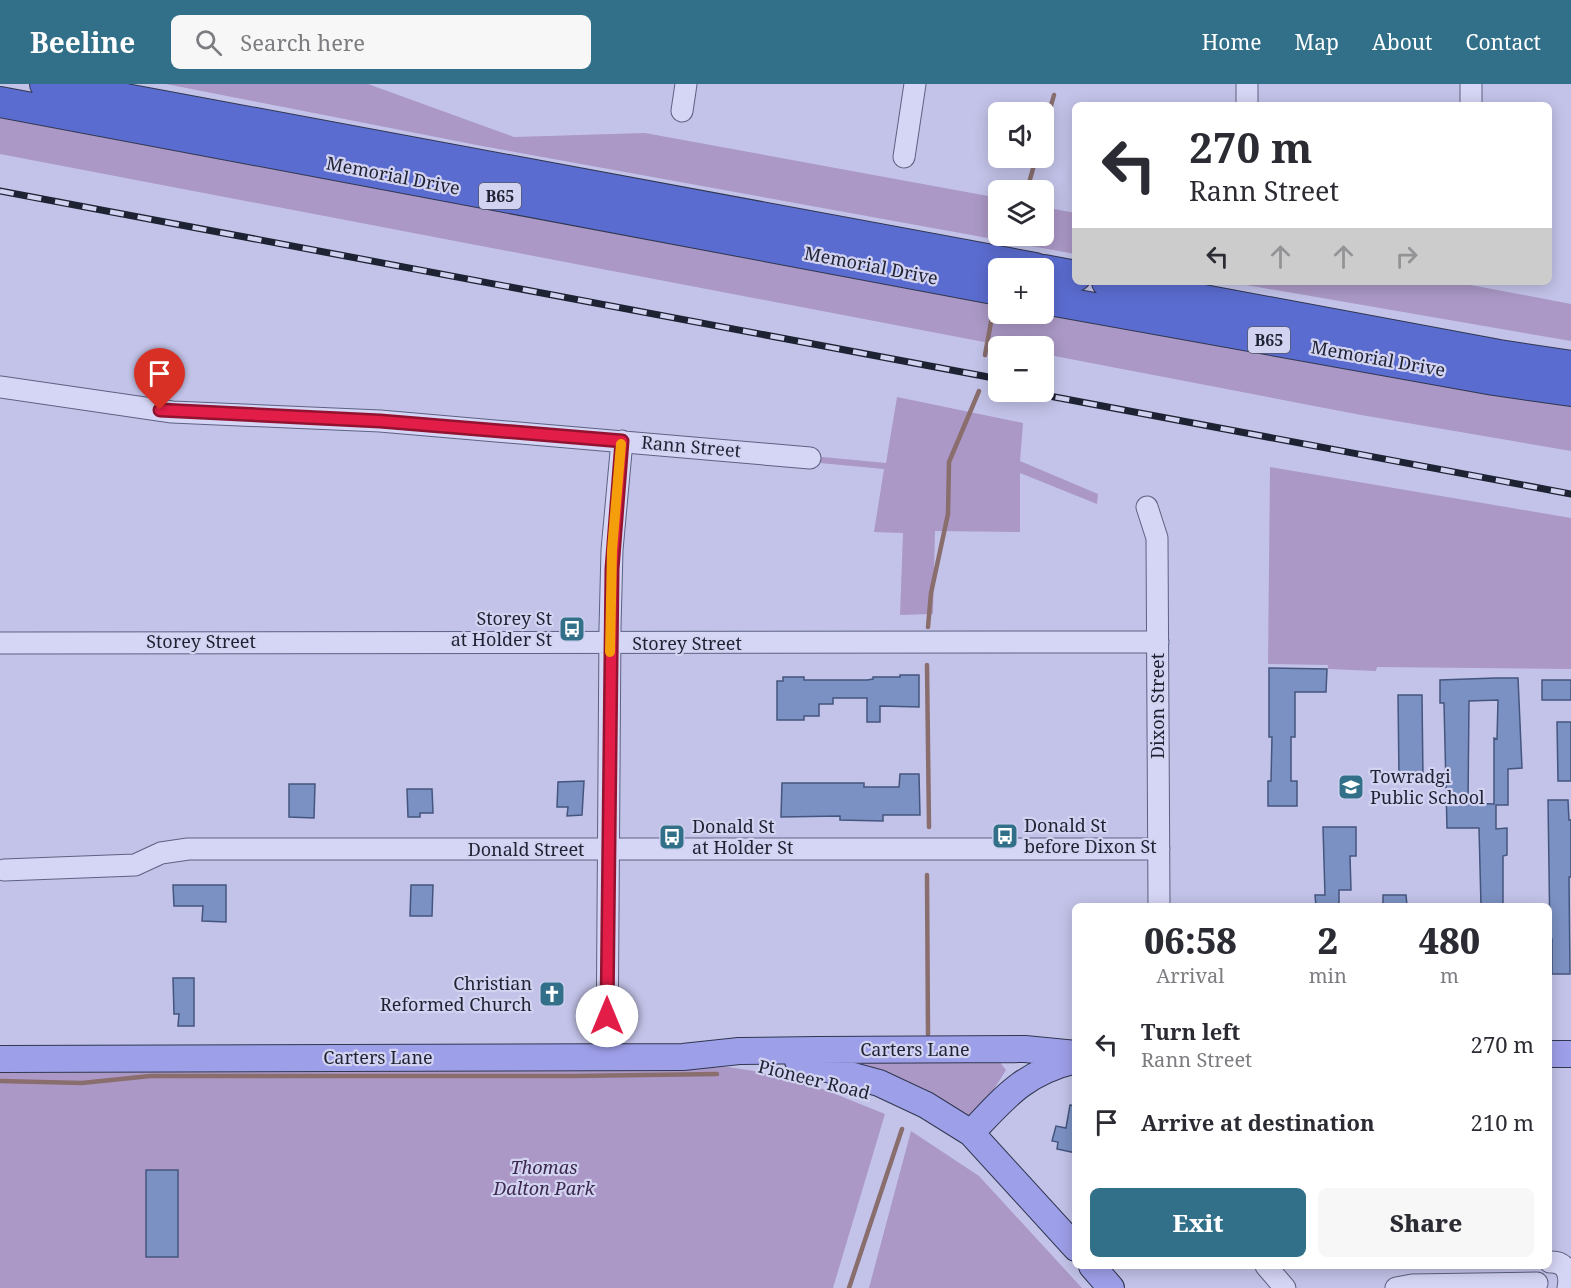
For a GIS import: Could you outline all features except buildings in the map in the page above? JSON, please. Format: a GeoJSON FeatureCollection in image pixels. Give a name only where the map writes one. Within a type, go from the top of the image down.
{"type":"FeatureCollection","features":[{"type":"Feature","properties":{"kind":"highway","name":"Memorial Drive"},"geometry":{"type":"LineString","coordinates":[[45,84],[988,259]]}},
{"type":"Feature","properties":{"kind":"highway","name":"Memorial Drive"},"geometry":{"type":"LineString","coordinates":[[0,102],[988,288]]}},
{"type":"Feature","properties":{"kind":"highway"},"geometry":{"type":"LineString","coordinates":[[1054,272],[1072,275]]}},
{"type":"Feature","properties":{"kind":"highway","name":"Memorial Drive"},"geometry":{"type":"LineString","coordinates":[[1123,285],[1499,356],[1571,366]]}},
{"type":"Feature","properties":{"kind":"highway","name":"Memorial Drive"},"geometry":{"type":"LineString","coordinates":[[1054,301],[1471,376],[1571,391]]}},
{"type":"Feature","properties":{"kind":"main road"},"geometry":{"type":"LineString","coordinates":[[998,1050],[1011,1059],[1015,1072],[1014,1088]]}},
{"type":"Feature","properties":{"kind":"main road","name":"Carters Lane"},"geometry":{"type":"LineString","coordinates":[[0,1059],[683,1057],[755,1051],[1045,1050],[1072,1053]]}},
{"type":"Feature","properties":{"kind":"main road","name":"Carters Lane"},"geometry":{"type":"LineString","coordinates":[[755,1051],[811,1064]]}},
{"type":"Feature","properties":{"kind":"main road"},"geometry":{"type":"LineString","coordinates":[[1552,1054],[1571,1054]]}},
{"type":"Feature","properties":{"kind":"main road","name":"Pioneer Road"},"geometry":{"type":"LineString","coordinates":[[683,1057],[779,1068],[814,1076],[878,1096],[948,1132],[971,1133]]}},
{"type":"Feature","properties":{"kind":"main road"},"geometry":{"type":"LineString","coordinates":[[971,1133],[1014,1088],[1047,1068],[1072,1061]]}},
{"type":"Feature","properties":{"kind":"main road","name":"Pioneer Road"},"geometry":{"type":"LineString","coordinates":[[811,1064],[857,1076],[903,1093],[971,1133],[1072,1244]]}},
{"type":"Feature","properties":{"kind":"main road"},"geometry":{"type":"LineString","coordinates":[[1095,1269],[1112,1288]]}},
{"type":"Feature","properties":{"kind":"street"},"geometry":{"type":"LineString","coordinates":[[682,111],[686,84]]}},
{"type":"Feature","properties":{"kind":"street"},"geometry":{"type":"LineString","coordinates":[[904,157],[915,84]]}},
{"type":"Feature","properties":{"kind":"street"},"geometry":{"type":"LineString","coordinates":[[1247,84],[1247,102]]}},
{"type":"Feature","properties":{"kind":"street"},"geometry":{"type":"LineString","coordinates":[[1471,84],[1471,102]]}},
{"type":"Feature","properties":{"kind":"street","name":"Rann Street"},"geometry":{"type":"LineString","coordinates":[[0,387],[172,412],[380,421],[810,458]]}},
{"type":"Feature","properties":{"kind":"street"},"geometry":{"type":"LineString","coordinates":[[606,1057],[612,550],[622,441]]}},
{"type":"Feature","properties":{"kind":"street","name":"Dixon Street"},"geometry":{"type":"LineString","coordinates":[[1146,507],[1157,538],[1159,903]]}},
{"type":"Feature","properties":{"kind":"street","name":"Storey Street"},"geometry":{"type":"LineString","coordinates":[[0,643],[1158,642]]}},
{"type":"Feature","properties":{"kind":"street","name":"Donald Street"},"geometry":{"type":"LineString","coordinates":[[4,870],[135,866],[161,853],[188,849],[1159,849]]}},
{"type":"Feature","properties":{"kind":"street"},"geometry":{"type":"LineString","coordinates":[[1269,1269],[1285,1288]]}},
{"type":"Feature","properties":{"kind":"street"},"geometry":{"type":"LineString","coordinates":[[1396,1288],[1412,1285],[1539,1279]]}},
{"type":"Feature","properties":{"kind":"green space"},"geometry":{"type":"Polygon","coordinates":[[[166,84],[368,84],[514,137],[645,133],[988,196],[988,238],[482,146],[166,84]]]}},
{"type":"Feature","properties":{"kind":"green space"},"geometry":{"type":"Polygon","coordinates":[[[0,113],[988,295],[988,324],[1054,324],[1054,316],[1571,402],[1571,451],[1361,415],[1054,356],[1054,336],[988,336],[988,343],[0,154],[0,113]]]}},
{"type":"Feature","properties":{"kind":"green space"},"geometry":{"type":"Polygon","coordinates":[[[1054,209],[1072,212],[1072,253],[1031,246],[1054,246],[1054,209]]]}},
{"type":"Feature","properties":{"kind":"green space"},"geometry":{"type":"Polygon","coordinates":[[[1246,285],[1471,285],[1571,304],[1571,341],[1246,285]]]}},
{"type":"Feature","properties":{"kind":"green space"},"geometry":{"type":"Polygon","coordinates":[[[897,397],[1023,423],[1020,461],[1098,494],[1097,504],[1020,473],[1020,532],[935,531],[933,614],[900,615],[903,533],[874,532],[884,469],[809,462],[812,456],[886,463],[897,397]]]}},
{"type":"Feature","properties":{"kind":"green space"},"geometry":{"type":"Polygon","coordinates":[[[1270,467],[1571,518],[1571,669],[1377,667],[1376,671],[1328,669],[1328,665],[1268,664],[1270,467]]]}},
{"type":"Feature","properties":{"kind":"green space"},"geometry":{"type":"Polygon","coordinates":[[[859,1059],[999,1061],[1006,1070],[989,1097],[971,1116],[967,1116],[882,1072],[861,1064],[859,1059]]]}},
{"type":"Feature","properties":{"kind":"green space","name":"Thomas Dalton Park"},"geometry":{"type":"Polygon","coordinates":[[[728,1067],[793,1077],[885,1114],[833,1288],[0,1288],[0,1072],[728,1067]]]}},
{"type":"Feature","properties":{"kind":"green space"},"geometry":{"type":"Polygon","coordinates":[[[911,1131],[979,1176],[1082,1288],[869,1288],[911,1131]]]}},
{"type":"Feature","properties":{"kind":"waterway"},"geometry":{"type":"LineString","coordinates":[[1052,102],[1054,95]]}},
{"type":"Feature","properties":{"kind":"waterway"},"geometry":{"type":"LineString","coordinates":[[1030,180],[1033,168]]}},
{"type":"Feature","properties":{"kind":"waterway"},"geometry":{"type":"LineString","coordinates":[[985,355],[991,324]]}},
{"type":"Feature","properties":{"kind":"waterway"},"geometry":{"type":"LineString","coordinates":[[928,627],[931,593],[948,514],[949,462],[979,391]]}},
{"type":"Feature","properties":{"kind":"waterway"},"geometry":{"type":"LineString","coordinates":[[927,665],[929,827]]}},
{"type":"Feature","properties":{"kind":"waterway"},"geometry":{"type":"LineString","coordinates":[[927,875],[928,1034]]}},
{"type":"Feature","properties":{"kind":"waterway"},"geometry":{"type":"LineString","coordinates":[[0,1081],[82,1083],[150,1076],[717,1074]]}},
{"type":"Feature","properties":{"kind":"waterway"},"geometry":{"type":"LineString","coordinates":[[849,1288],[902,1129]]}},
{"type":"Feature","properties":{"kind":"railway"},"geometry":{"type":"LineString","coordinates":[[0,191],[988,377]]}},
{"type":"Feature","properties":{"kind":"railway"},"geometry":{"type":"LineString","coordinates":[[1054,397],[1571,494]]}},
{"type":"Feature","properties":{"kind":"slow traffic"},"geometry":{"type":"LineString","coordinates":[[610,652],[612,550],[621,444]]}},
{"type":"Feature","properties":{"kind":"place","name":"Storey St at Holder St"},"geometry":{"type":"Point","coordinates":[572,629]}},
{"type":"Feature","properties":{"kind":"place","name":"Towradgi Public School"},"geometry":{"type":"Point","coordinates":[1351,787]}},
{"type":"Feature","properties":{"kind":"place","name":"Donald St before Dixon St"},"geometry":{"type":"Point","coordinates":[1005,836]}},
{"type":"Feature","properties":{"kind":"place","name":"Donald St at Holder St"},"geometry":{"type":"Point","coordinates":[672,837]}},
{"type":"Feature","properties":{"kind":"place","name":"Christian Reformed Church"},"geometry":{"type":"Point","coordinates":[552,994]}},
{"type":"Feature","properties":{"kind":"route"},"geometry":{"type":"LineString","coordinates":[[160,410],[380,421],[622,441],[612,550],[607,1016]]}}]}
